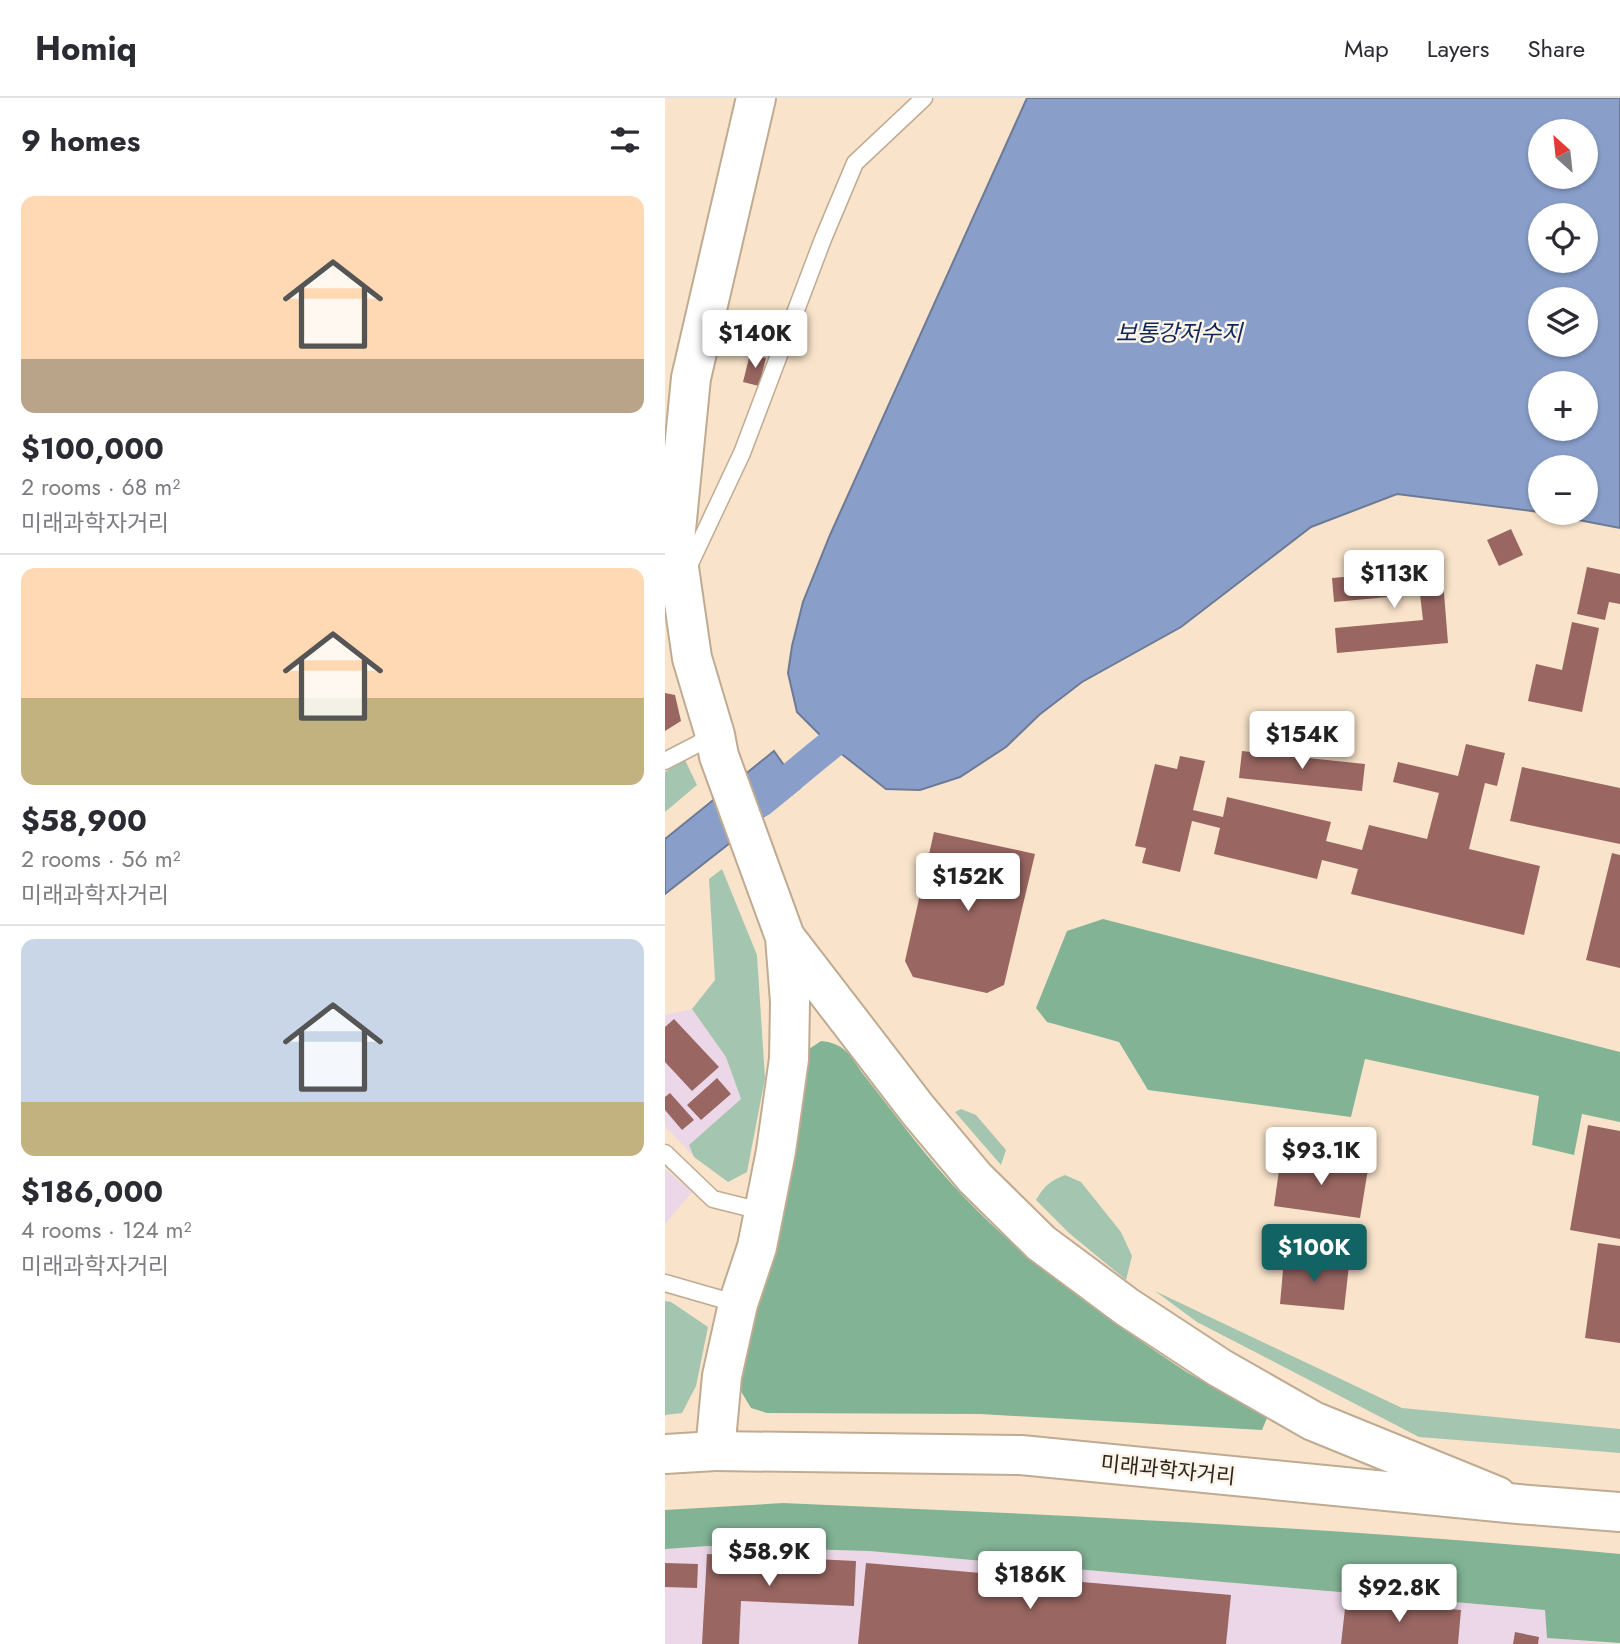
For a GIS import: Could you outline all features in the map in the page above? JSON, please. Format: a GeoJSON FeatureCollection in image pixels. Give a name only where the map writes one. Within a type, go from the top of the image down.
{"type":"FeatureCollection","features":[{"type":"Feature","properties":{"kind":"main road"},"geometry":{"type":"LineString","coordinates":[[715,1451],[722,1376],[738,1304],[757,1247],[765,1212],[789,1059],[790,1002],[785,937],[717,746],[692,657],[675,540],[691,378],[756,98]]}},
{"type":"Feature","properties":{"kind":"main road"},"geometry":{"type":"LineString","coordinates":[[785,937],[918,1110],[975,1178],[1041,1243],[1127,1307],[1220,1368],[1313,1421],[1518,1504]]}},
{"type":"Feature","properties":{"kind":"main road","name":"미래과학자거리"},"geometry":{"type":"LineString","coordinates":[[665,1454],[715,1451],[1021,1455],[1620,1512]]}},
{"type":"Feature","properties":{"kind":"lane"},"geometry":{"type":"LineString","coordinates":[[680,585],[742,453],[823,239],[855,163],[925,98]]}},
{"type":"Feature","properties":{"kind":"lane"},"geometry":{"type":"LineString","coordinates":[[665,761],[717,746]]}},
{"type":"Feature","properties":{"kind":"lane"},"geometry":{"type":"LineString","coordinates":[[665,1153],[713,1199],[765,1212]]}},
{"type":"Feature","properties":{"kind":"lane"},"geometry":{"type":"LineString","coordinates":[[665,1283],[738,1304]]}},
{"type":"Feature","properties":{"kind":"shaded area"},"geometry":{"type":"Polygon","coordinates":[[[692,1009],[726,1057],[741,1099],[689,1145],[694,1157],[665,1126],[665,1015],[692,1009]]]}},
{"type":"Feature","properties":{"kind":"shaded area"},"geometry":{"type":"Polygon","coordinates":[[[665,1169],[692,1192],[665,1224],[665,1169]]]}},
{"type":"Feature","properties":{"kind":"shaded area"},"geometry":{"type":"Polygon","coordinates":[[[708,1546],[869,1551],[1546,1610],[1548,1638],[1620,1644],[665,1644],[665,1549],[708,1546]]]}},
{"type":"Feature","properties":{"kind":"green space"},"geometry":{"type":"Polygon","coordinates":[[[685,760],[697,785],[665,812],[665,772],[685,760]]]}},
{"type":"Feature","properties":{"kind":"green space"},"geometry":{"type":"Polygon","coordinates":[[[722,869],[757,955],[765,1078],[747,1172],[728,1182],[694,1157],[689,1145],[741,1099],[726,1057],[692,1009],[715,980],[709,879],[722,869]]]}},
{"type":"Feature","properties":{"kind":"green space"},"geometry":{"type":"Polygon","coordinates":[[[1103,919],[1620,1052],[1620,1122],[1582,1114],[1574,1155],[1532,1145],[1539,1096],[1365,1059],[1351,1117],[1148,1090],[1119,1042],[1047,1022],[1036,1008],[1067,931],[1103,919]]]}},
{"type":"Feature","properties":{"kind":"green space"},"geometry":{"type":"Polygon","coordinates":[[[821,1041],[835,1044],[849,1054],[937,1167],[1013,1244],[1065,1287],[1148,1346],[1267,1418],[1262,1430],[980,1414],[767,1413],[751,1408],[739,1388],[740,1379],[806,1051],[821,1041]]]}},
{"type":"Feature","properties":{"kind":"green space"},"geometry":{"type":"Polygon","coordinates":[[[961,1109],[976,1115],[1006,1150],[1001,1165],[955,1112],[961,1109]]]}},
{"type":"Feature","properties":{"kind":"green space"},"geometry":{"type":"Polygon","coordinates":[[[1065,1175],[1081,1182],[1121,1232],[1132,1256],[1126,1280],[1069,1233],[1036,1200],[1048,1184],[1065,1175]]]}},
{"type":"Feature","properties":{"kind":"green space"},"geometry":{"type":"Polygon","coordinates":[[[1155,1291],[1402,1408],[1620,1429],[1620,1453],[1419,1437],[1197,1322],[1155,1291]]]}},
{"type":"Feature","properties":{"kind":"green space"},"geometry":{"type":"Polygon","coordinates":[[[665,1301],[671,1302],[708,1327],[696,1386],[682,1413],[665,1415],[665,1301]]]}},
{"type":"Feature","properties":{"kind":"green space"},"geometry":{"type":"Polygon","coordinates":[[[783,1503],[1307,1530],[1620,1554],[1620,1643],[1547,1638],[1545,1610],[869,1551],[708,1546],[665,1549],[665,1510],[783,1503]]]}},
{"type":"Feature","properties":{"kind":"water","name":"보통강저수지"},"geometry":{"type":"Polygon","coordinates":[[[1027,98],[1620,98],[1620,528],[1598,524],[1598,455],[1528,455],[1528,510],[1397,494],[1311,527],[1181,627],[1082,682],[1039,715],[1006,747],[960,777],[920,790],[886,789],[829,744],[797,712],[788,673],[803,602],[830,535],[1027,98]]]}},
{"type":"Feature","properties":{"kind":"water"},"geometry":{"type":"Polygon","coordinates":[[[774,751],[800,788],[665,894],[665,839],[774,751]]]}},
{"type":"Feature","properties":{"kind":"building"},"geometry":{"type":"Polygon","coordinates":[[[750,354],[766,358],[759,386],[743,382],[750,354]]]}},
{"type":"Feature","properties":{"kind":"building"},"geometry":{"type":"Polygon","coordinates":[[[1511,529],[1523,555],[1499,566],[1487,540],[1511,529]]]}},
{"type":"Feature","properties":{"kind":"building"},"geometry":{"type":"Polygon","coordinates":[[[1587,567],[1620,574],[1620,604],[1609,602],[1605,620],[1577,614],[1587,567]]]}},
{"type":"Feature","properties":{"kind":"building"},"geometry":{"type":"Polygon","coordinates":[[[1442,568],[1448,643],[1337,653],[1335,628],[1423,620],[1420,594],[1334,602],[1332,578],[1442,568]]]}},
{"type":"Feature","properties":{"kind":"building"},"geometry":{"type":"Polygon","coordinates":[[[1572,622],[1599,628],[1582,712],[1528,701],[1536,664],[1562,670],[1572,622]]]}},
{"type":"Feature","properties":{"kind":"building"},"geometry":{"type":"Polygon","coordinates":[[[665,693],[675,695],[681,721],[665,731],[665,693]]]}},
{"type":"Feature","properties":{"kind":"building"},"geometry":{"type":"Polygon","coordinates":[[[1466,744],[1505,753],[1497,786],[1485,783],[1469,849],[1540,866],[1524,935],[1351,894],[1358,869],[1322,860],[1317,879],[1214,854],[1220,828],[1192,821],[1180,872],[1142,863],[1146,848],[1135,846],[1155,764],[1177,769],[1180,756],[1205,761],[1193,810],[1223,817],[1227,797],[1331,822],[1326,841],[1362,850],[1369,825],[1427,839],[1439,793],[1393,782],[1398,762],[1458,776],[1466,744]]]}},
{"type":"Feature","properties":{"kind":"building"},"geometry":{"type":"Polygon","coordinates":[[[1242,751],[1365,764],[1362,791],[1239,778],[1242,751]]]}},
{"type":"Feature","properties":{"kind":"building"},"geometry":{"type":"Polygon","coordinates":[[[1522,767],[1620,788],[1620,844],[1510,821],[1522,767]]]}},
{"type":"Feature","properties":{"kind":"building"},"geometry":{"type":"Polygon","coordinates":[[[934,832],[1035,854],[1004,985],[987,993],[913,977],[905,961],[934,832]]]}},
{"type":"Feature","properties":{"kind":"building"},"geometry":{"type":"Polygon","coordinates":[[[1612,853],[1620,855],[1620,968],[1586,960],[1612,853]]]}},
{"type":"Feature","properties":{"kind":"building"},"geometry":{"type":"Polygon","coordinates":[[[674,1019],[719,1067],[692,1091],[665,1062],[665,1027],[674,1019]]]}},
{"type":"Feature","properties":{"kind":"building"},"geometry":{"type":"Polygon","coordinates":[[[717,1078],[731,1094],[701,1120],[687,1105],[717,1078]]]}},
{"type":"Feature","properties":{"kind":"building"},"geometry":{"type":"Polygon","coordinates":[[[670,1093],[694,1120],[682,1130],[665,1110],[665,1097],[670,1093]]]}},
{"type":"Feature","properties":{"kind":"building"},"geometry":{"type":"Polygon","coordinates":[[[1588,1125],[1620,1131],[1620,1239],[1570,1230],[1588,1125]]]}},
{"type":"Feature","properties":{"kind":"building"},"geometry":{"type":"Polygon","coordinates":[[[1281,1156],[1368,1169],[1360,1218],[1274,1206],[1281,1156]]]}},
{"type":"Feature","properties":{"kind":"building"},"geometry":{"type":"Polygon","coordinates":[[[1598,1243],[1620,1246],[1620,1343],[1585,1338],[1598,1243]]]}},
{"type":"Feature","properties":{"kind":"building"},"geometry":{"type":"Polygon","coordinates":[[[1284,1259],[1349,1265],[1344,1310],[1280,1304],[1284,1259]]]}},
{"type":"Feature","properties":{"kind":"building"},"geometry":{"type":"Polygon","coordinates":[[[707,1554],[856,1561],[854,1606],[741,1601],[739,1644],[702,1644],[707,1554]]]}},
{"type":"Feature","properties":{"kind":"building"},"geometry":{"type":"Polygon","coordinates":[[[665,1563],[698,1564],[697,1588],[665,1587],[665,1563]]]}},
{"type":"Feature","properties":{"kind":"building"},"geometry":{"type":"Polygon","coordinates":[[[866,1563],[1231,1595],[1226,1644],[858,1644],[866,1563]]]}},
{"type":"Feature","properties":{"kind":"building"},"geometry":{"type":"Polygon","coordinates":[[[1346,1600],[1461,1610],[1458,1644],[1341,1644],[1346,1600]]]}},
{"type":"Feature","properties":{"kind":"building"},"geometry":{"type":"Polygon","coordinates":[[[1515,1632],[1539,1637],[1538,1644],[1513,1644],[1515,1632]]]}},
{"type":"Feature","properties":{"kind":"waterway"},"geometry":{"type":"LineString","coordinates":[[761,802],[861,722]]}}]}
